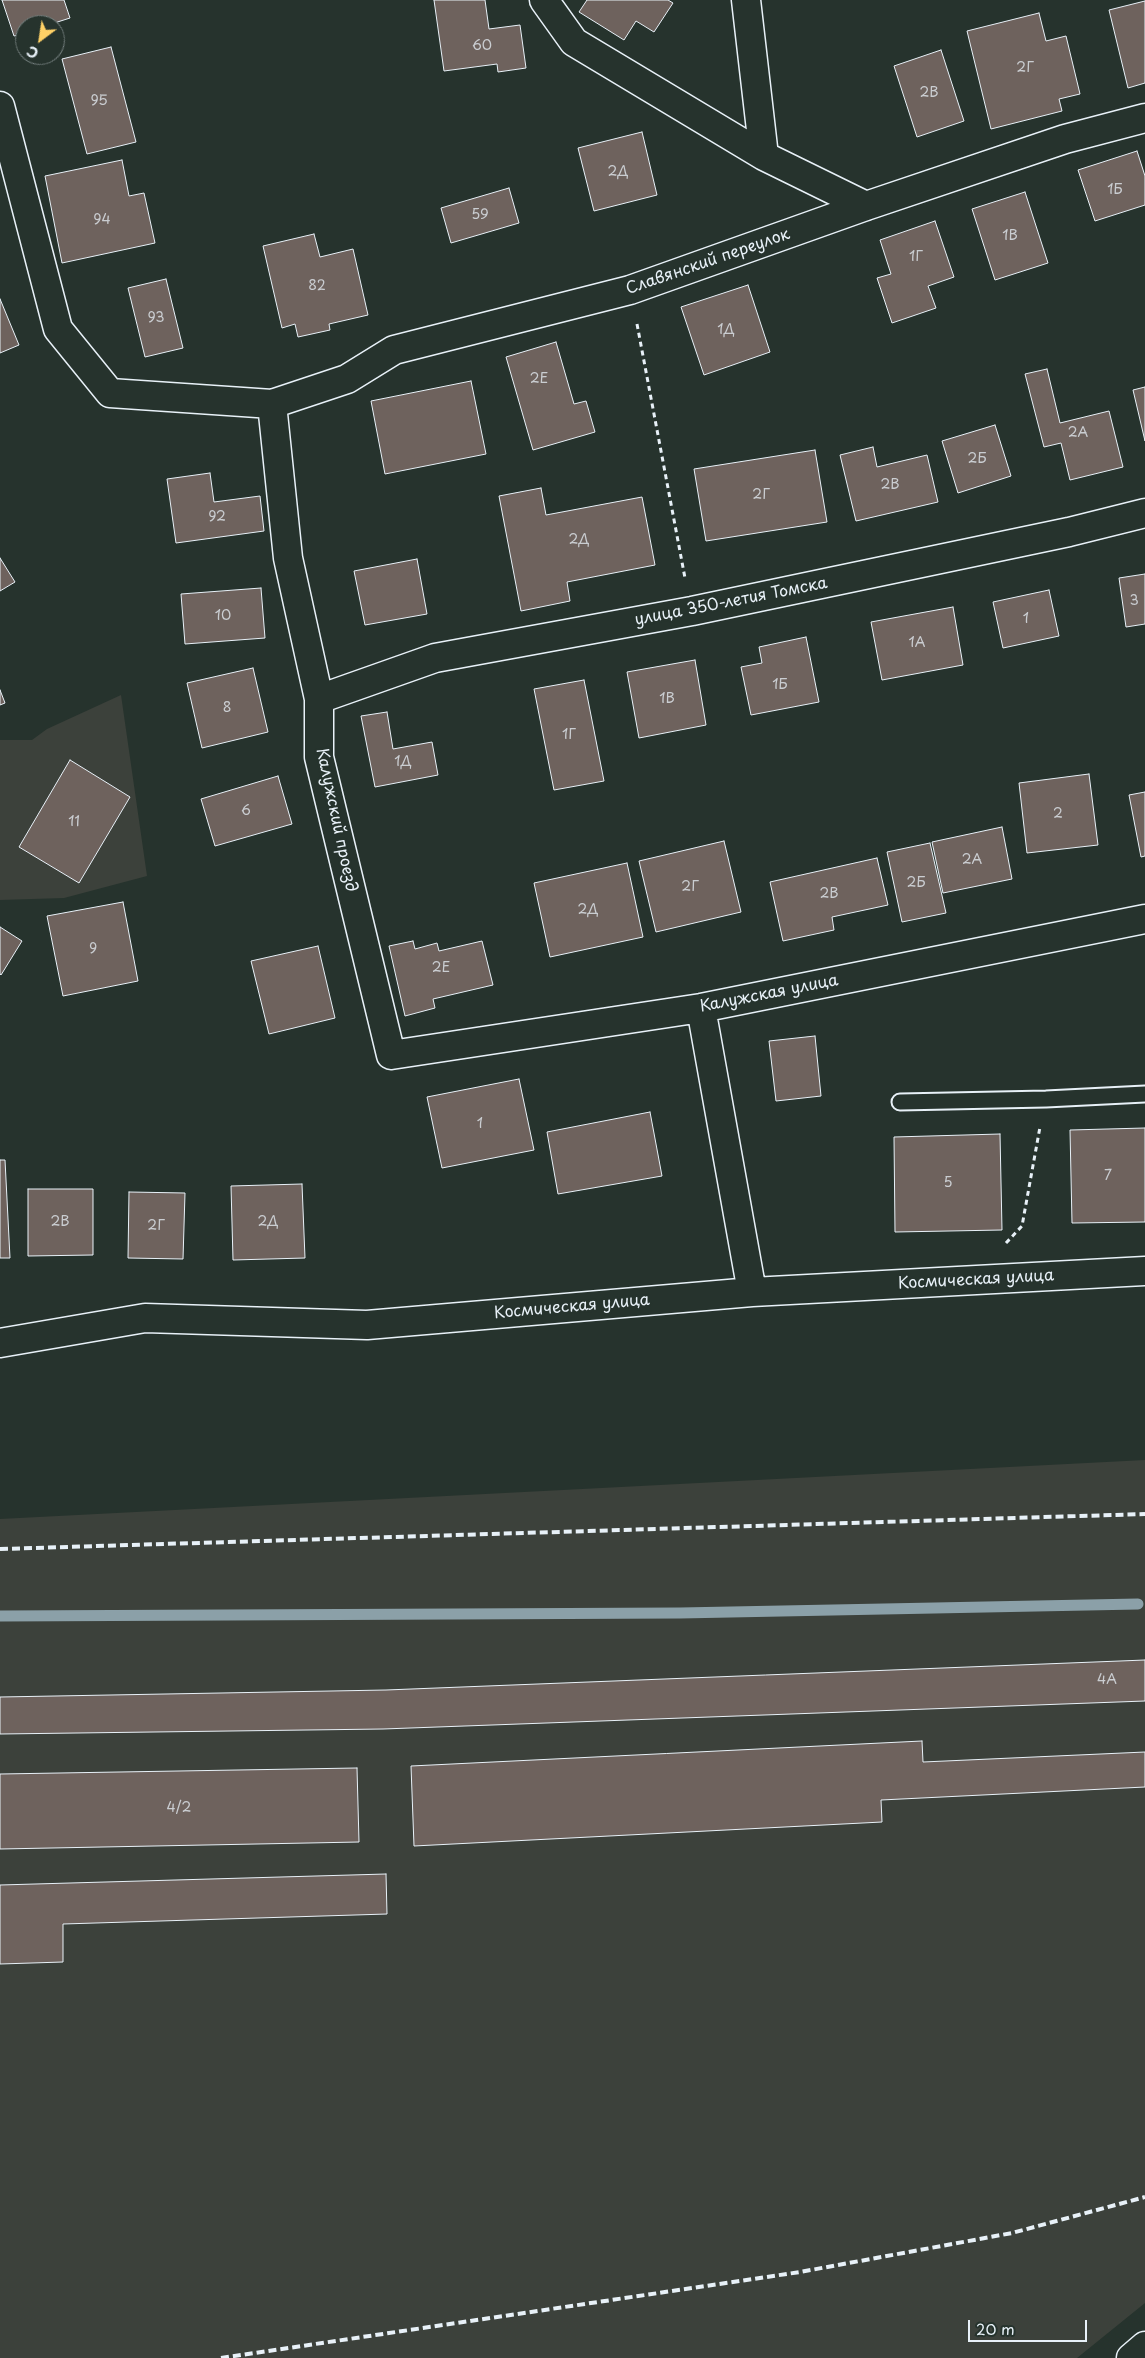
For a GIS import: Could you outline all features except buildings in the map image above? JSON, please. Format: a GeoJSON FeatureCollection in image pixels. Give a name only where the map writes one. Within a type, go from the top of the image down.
{"type":"FeatureCollection","features":[{"type":"Feature","properties":{"kind":"street"},"geometry":{"type":"LineString","coordinates":[[544,0],[574,42],[764,156],[866,206]]}},
{"type":"Feature","properties":{"kind":"street"},"geometry":{"type":"LineString","coordinates":[[746,0],[764,156]]}},
{"type":"Feature","properties":{"kind":"street"},"geometry":{"type":"LineString","coordinates":[[0,106],[58,330],[110,393],[272,404]]}},
{"type":"Feature","properties":{"kind":"street","name":"Славянский переулок"},"geometry":{"type":"LineString","coordinates":[[272,404],[347,379],[394,350],[630,290],[866,206],[1065,139],[1145,118]]}},
{"type":"Feature","properties":{"kind":"street","name":"Калужский проезд"},"geometry":{"type":"LineString","coordinates":[[272,404],[288,558],[319,699],[320,757],[391,1055]]}},
{"type":"Feature","properties":{"kind":"street","name":"улица 350-летия Томска"},"geometry":{"type":"LineString","coordinates":[[319,699],[435,658],[692,611],[1068,532],[1145,513]]}},
{"type":"Feature","properties":{"kind":"street","name":"Калужская улица"},"geometry":{"type":"LineString","coordinates":[[391,1055],[701,1008],[1145,919]]}},
{"type":"Feature","properties":{"kind":"street"},"geometry":{"type":"LineString","coordinates":[[701,1008],[752,1292]]}},
{"type":"Feature","properties":{"kind":"street","name":"Космическая улица"},"geometry":{"type":"LineString","coordinates":[[0,1343],[145,1318],[367,1325],[752,1292],[1145,1271]]}},
{"type":"Feature","properties":{"kind":"street"},"geometry":{"type":"LineString","coordinates":[[1131,2358],[1145,2346]]}},
{"type":"Feature","properties":{"kind":"lane"},"geometry":{"type":"LineString","coordinates":[[900,1102],[1046,1099],[1145,1094]]}},
{"type":"Feature","properties":{"kind":"path"},"geometry":{"type":"LineString","coordinates":[[630,290],[692,611]]}},
{"type":"Feature","properties":{"kind":"path"},"geometry":{"type":"LineString","coordinates":[[972,1280],[1022,1226],[1046,1099]]}},
{"type":"Feature","properties":{"kind":"shaded area"},"geometry":{"type":"Polygon","coordinates":[[[121,695],[147,876],[64,898],[0,900],[0,740],[32,740],[47,729],[121,695]]]}},
{"type":"Feature","properties":{"kind":"shaded area"},"geometry":{"type":"Polygon","coordinates":[[[1145,1460],[1145,2303],[1077,2358],[0,2358],[0,1519],[1145,1460]]]}},
{"type":"Feature","properties":{"kind":"waterway"},"geometry":{"type":"LineString","coordinates":[[0,1616],[680,1613],[1138,1604]]}},
{"type":"Feature","properties":{"kind":"railway"},"geometry":{"type":"LineString","coordinates":[[0,1549],[1145,1514]]}},
{"type":"Feature","properties":{"kind":"railway"},"geometry":{"type":"LineString","coordinates":[[221,2358],[800,2272],[1012,2233],[1145,2197]]}}]}
